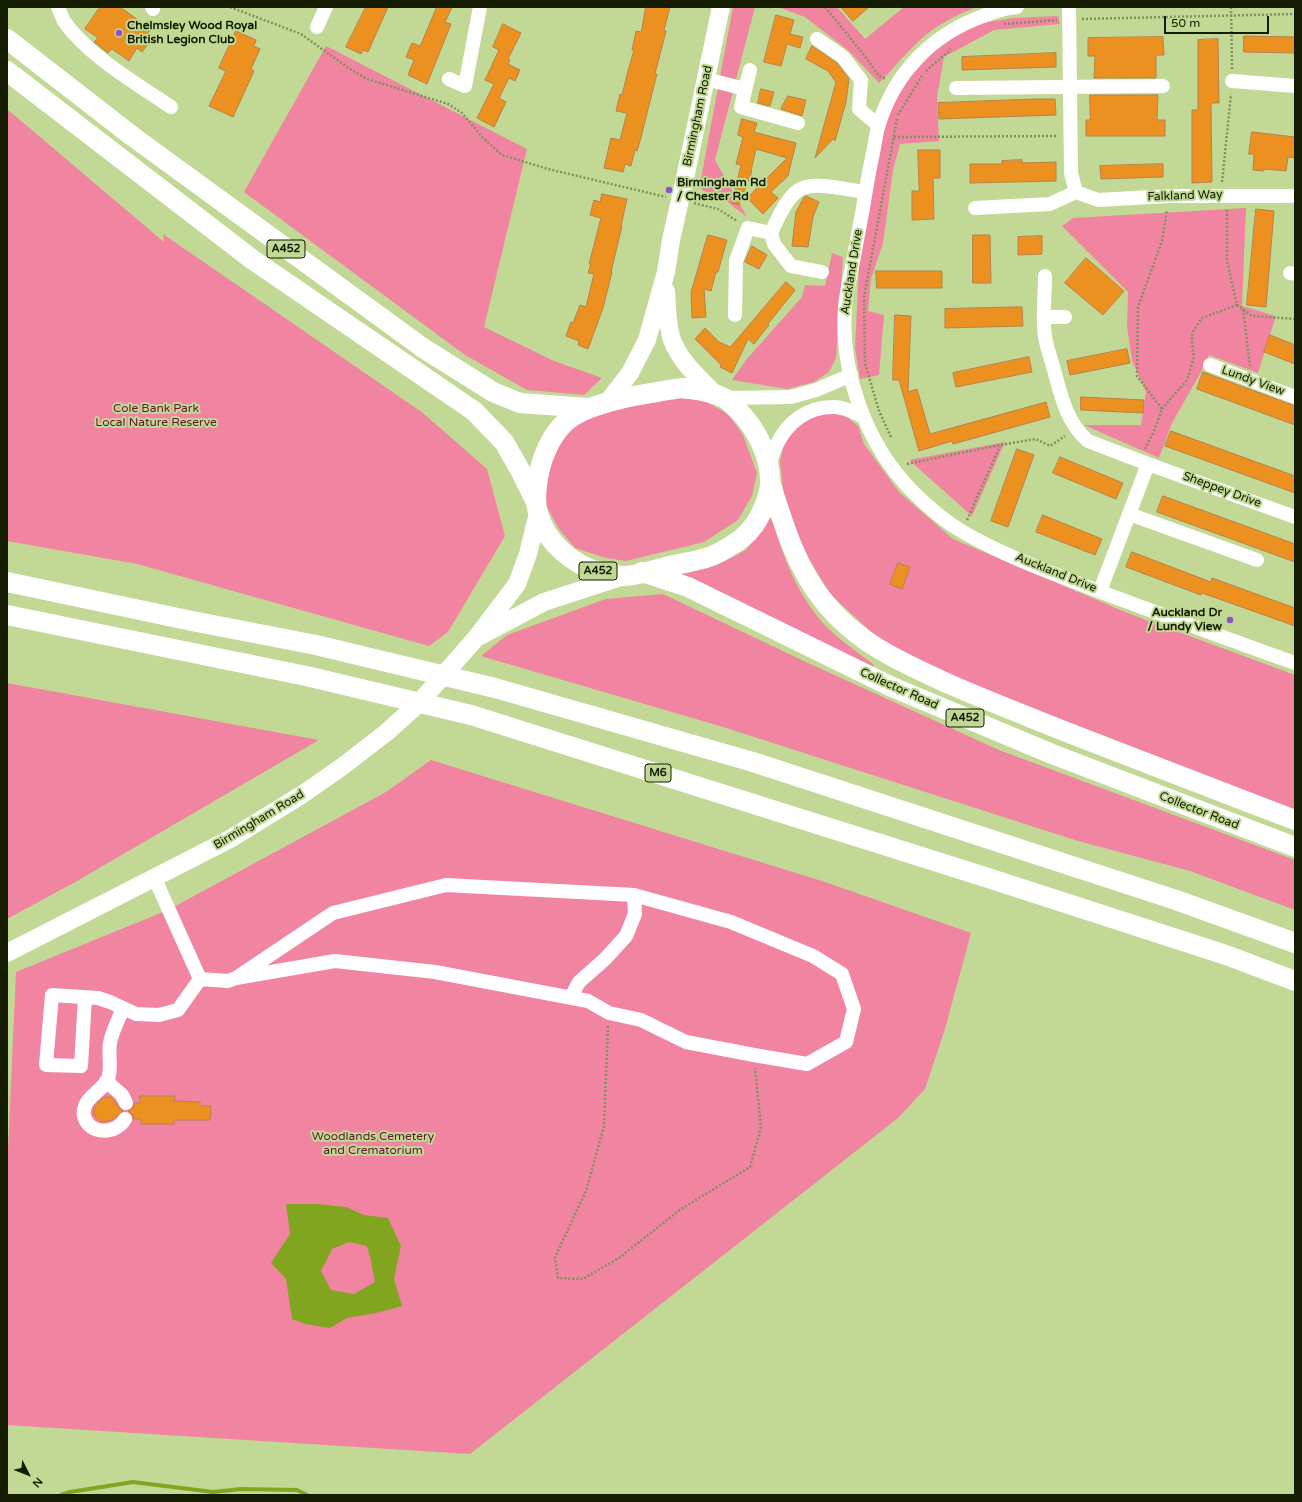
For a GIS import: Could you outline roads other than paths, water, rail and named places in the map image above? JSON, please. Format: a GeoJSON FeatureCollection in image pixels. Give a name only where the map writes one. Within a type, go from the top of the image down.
{"type":"FeatureCollection","features":[{"type":"Feature","properties":{"kind":"highway","name":"A452"},"geometry":{"type":"LineString","coordinates":[[7,39],[132,136],[423,348],[492,392],[520,403],[588,408]]}},
{"type":"Feature","properties":{"kind":"highway","name":"A452"},"geometry":{"type":"LineString","coordinates":[[7,71],[253,260],[474,411],[504,442],[520,470],[546,532],[571,558],[589,569],[633,574],[707,558],[732,545],[751,530],[763,512],[770,474],[760,441],[746,419],[719,396],[682,388],[652,393],[588,408],[572,417],[560,428],[546,450],[538,476],[537,508]]}},
{"type":"Feature","properties":{"kind":"highway","name":"Collector Road"},"geometry":{"type":"LineString","coordinates":[[770,474],[787,532],[804,572],[822,599],[851,629],[874,647],[903,663],[980,698],[1295,820]]}},
{"type":"Feature","properties":{"kind":"highway","name":"Collector Road"},"geometry":{"type":"LineString","coordinates":[[633,574],[688,588],[892,687],[1052,754],[1295,847]]}},
{"type":"Feature","properties":{"kind":"highway"},"geometry":{"type":"LineString","coordinates":[[7,582],[192,621],[316,645],[494,688],[753,762],[1176,900],[1295,942]]}},
{"type":"Feature","properties":{"kind":"highway","name":"M6"},"geometry":{"type":"LineString","coordinates":[[7,615],[306,676],[470,715],[982,876],[1226,955],[1295,981]]}},
{"type":"Feature","properties":{"kind":"main road","name":"Birmingham Road"},"geometry":{"type":"LineString","coordinates":[[607,403],[630,373],[647,340],[666,272],[678,204],[685,178],[721,7]]}},
{"type":"Feature","properties":{"kind":"main road","name":"Birmingham Road"},"geometry":{"type":"LineString","coordinates":[[666,272],[667,310],[672,340],[683,359],[719,396]]}},
{"type":"Feature","properties":{"kind":"main road","name":"Birmingham Road"},"geometry":{"type":"LineString","coordinates":[[7,953],[230,839],[303,794],[343,766],[387,732],[418,704],[476,638],[517,584],[528,554],[537,508]]}},
{"type":"Feature","properties":{"kind":"main road","name":"Birmingham Road"},"geometry":{"type":"LineString","coordinates":[[476,638],[544,602],[633,574]]}},
{"type":"Feature","properties":{"kind":"street"},"geometry":{"type":"LineString","coordinates":[[58,7],[64,20],[83,42],[107,63],[171,107]]}},
{"type":"Feature","properties":{"kind":"street"},"geometry":{"type":"LineString","coordinates":[[317,27],[326,7]]}},
{"type":"Feature","properties":{"kind":"street"},"geometry":{"type":"LineString","coordinates":[[449,79],[465,86],[480,7]]}},
{"type":"Feature","properties":{"kind":"street","name":"Auckland Drive"},"geometry":{"type":"LineString","coordinates":[[1017,7],[1003,8],[956,27],[933,43],[912,64],[901,78],[891,93],[878,125],[845,306],[847,349],[851,376],[864,417],[884,455],[897,474],[913,491],[950,524],[962,532],[991,547],[1100,591],[1295,663]]}},
{"type":"Feature","properties":{"kind":"street"},"geometry":{"type":"LineString","coordinates":[[976,208],[1050,204],[1076,192],[1070,173],[1069,7]]}},
{"type":"Feature","properties":{"kind":"street"},"geometry":{"type":"LineString","coordinates":[[817,39],[842,58],[861,80],[859,108],[878,125]]}},
{"type":"Feature","properties":{"kind":"street"},"geometry":{"type":"LineString","coordinates":[[750,70],[741,107],[798,123]]}},
{"type":"Feature","properties":{"kind":"street"},"geometry":{"type":"LineString","coordinates":[[706,79],[745,89]]}},
{"type":"Feature","properties":{"kind":"street"},"geometry":{"type":"LineString","coordinates":[[1232,80],[1295,86]]}},
{"type":"Feature","properties":{"kind":"street"},"geometry":{"type":"LineString","coordinates":[[956,88],[1163,86]]}},
{"type":"Feature","properties":{"kind":"street"},"geometry":{"type":"LineString","coordinates":[[822,272],[791,266],[784,258],[774,244],[771,233],[778,215],[794,194],[803,188],[833,187],[865,192]]}},
{"type":"Feature","properties":{"kind":"street","name":"Falkland Way"},"geometry":{"type":"LineString","coordinates":[[1076,192],[1098,200],[1169,196],[1295,196]]}},
{"type":"Feature","properties":{"kind":"street"},"geometry":{"type":"LineString","coordinates":[[734,315],[736,261],[748,228],[771,233]]}},
{"type":"Feature","properties":{"kind":"street","name":"Sheppey Drive"},"geometry":{"type":"LineString","coordinates":[[1044,276],[1045,336],[1058,387],[1066,412],[1076,428],[1088,441],[1295,517]]}},
{"type":"Feature","properties":{"kind":"street"},"geometry":{"type":"LineString","coordinates":[[1045,318],[1065,317]]}},
{"type":"Feature","properties":{"kind":"street","name":"Lundy View"},"geometry":{"type":"LineString","coordinates":[[1210,365],[1295,397]]}},
{"type":"Feature","properties":{"kind":"street"},"geometry":{"type":"LineString","coordinates":[[719,396],[791,397],[816,390],[851,376]]}},
{"type":"Feature","properties":{"kind":"street"},"geometry":{"type":"LineString","coordinates":[[770,474],[776,445],[796,419],[807,412],[835,407],[851,411],[864,417]]}},
{"type":"Feature","properties":{"kind":"street"},"geometry":{"type":"LineString","coordinates":[[1100,591],[1129,514],[1144,462]]}},
{"type":"Feature","properties":{"kind":"street"},"geometry":{"type":"LineString","coordinates":[[1129,514],[1257,560]]}},
{"type":"Feature","properties":{"kind":"street"},"geometry":{"type":"LineString","coordinates":[[154,879],[200,979]]}},
{"type":"Feature","properties":{"kind":"street"},"geometry":{"type":"LineString","coordinates":[[200,979],[228,981],[236,978],[335,961],[435,972],[588,1001],[609,1013],[641,1020],[686,1042],[807,1064],[846,1042],[854,1009],[842,974],[813,956],[731,922],[634,895],[446,885],[333,913],[236,978]]}},
{"type":"Feature","properties":{"kind":"street"},"geometry":{"type":"LineString","coordinates":[[571,997],[579,982],[605,959],[626,936],[635,914],[634,895]]}},
{"type":"Feature","properties":{"kind":"street"},"geometry":{"type":"LineString","coordinates":[[85,998],[81,1066],[46,1065],[52,995],[98,998],[136,1014],[159,1015],[178,1010],[200,979]]}},
{"type":"Feature","properties":{"kind":"street"},"geometry":{"type":"LineString","coordinates":[[123,1008],[110,1042],[109,1078],[103,1087],[93,1095],[85,1106],[84,1116],[89,1124],[96,1130],[111,1130],[122,1124],[125,1119]]}},
{"type":"Feature","properties":{"kind":"street"},"geometry":{"type":"LineString","coordinates":[[106,1081],[122,1095],[126,1103]]}},
{"type":"Feature","properties":{"kind":"waterway"},"geometry":{"type":"LineString","coordinates":[[61,1495],[70,1492],[133,1482],[213,1492],[241,1489],[297,1490],[307,1495]]}},
{"type":"Feature","properties":{"kind":"place","name":"Chelmsley Wood Royal British Legion Club"},"geometry":{"type":"Point","coordinates":[119,33]}},
{"type":"Feature","properties":{"kind":"place","name":"Birmingham Rd / Chester Rd"},"geometry":{"type":"Point","coordinates":[669,190]}},
{"type":"Feature","properties":{"kind":"place","name":"Auckland Dr / Lundy View"},"geometry":{"type":"Point","coordinates":[1230,620]}},
{"type":"Feature","properties":{"kind":"park label","name":"Cole Bank Park Local Nature Reserve"},"geometry":{"type":"Point","coordinates":[156,416]}},
{"type":"Feature","properties":{"kind":"park label","name":"Woodlands Cemetery and Crematorium"},"geometry":{"type":"Point","coordinates":[373,1144]}}]}
